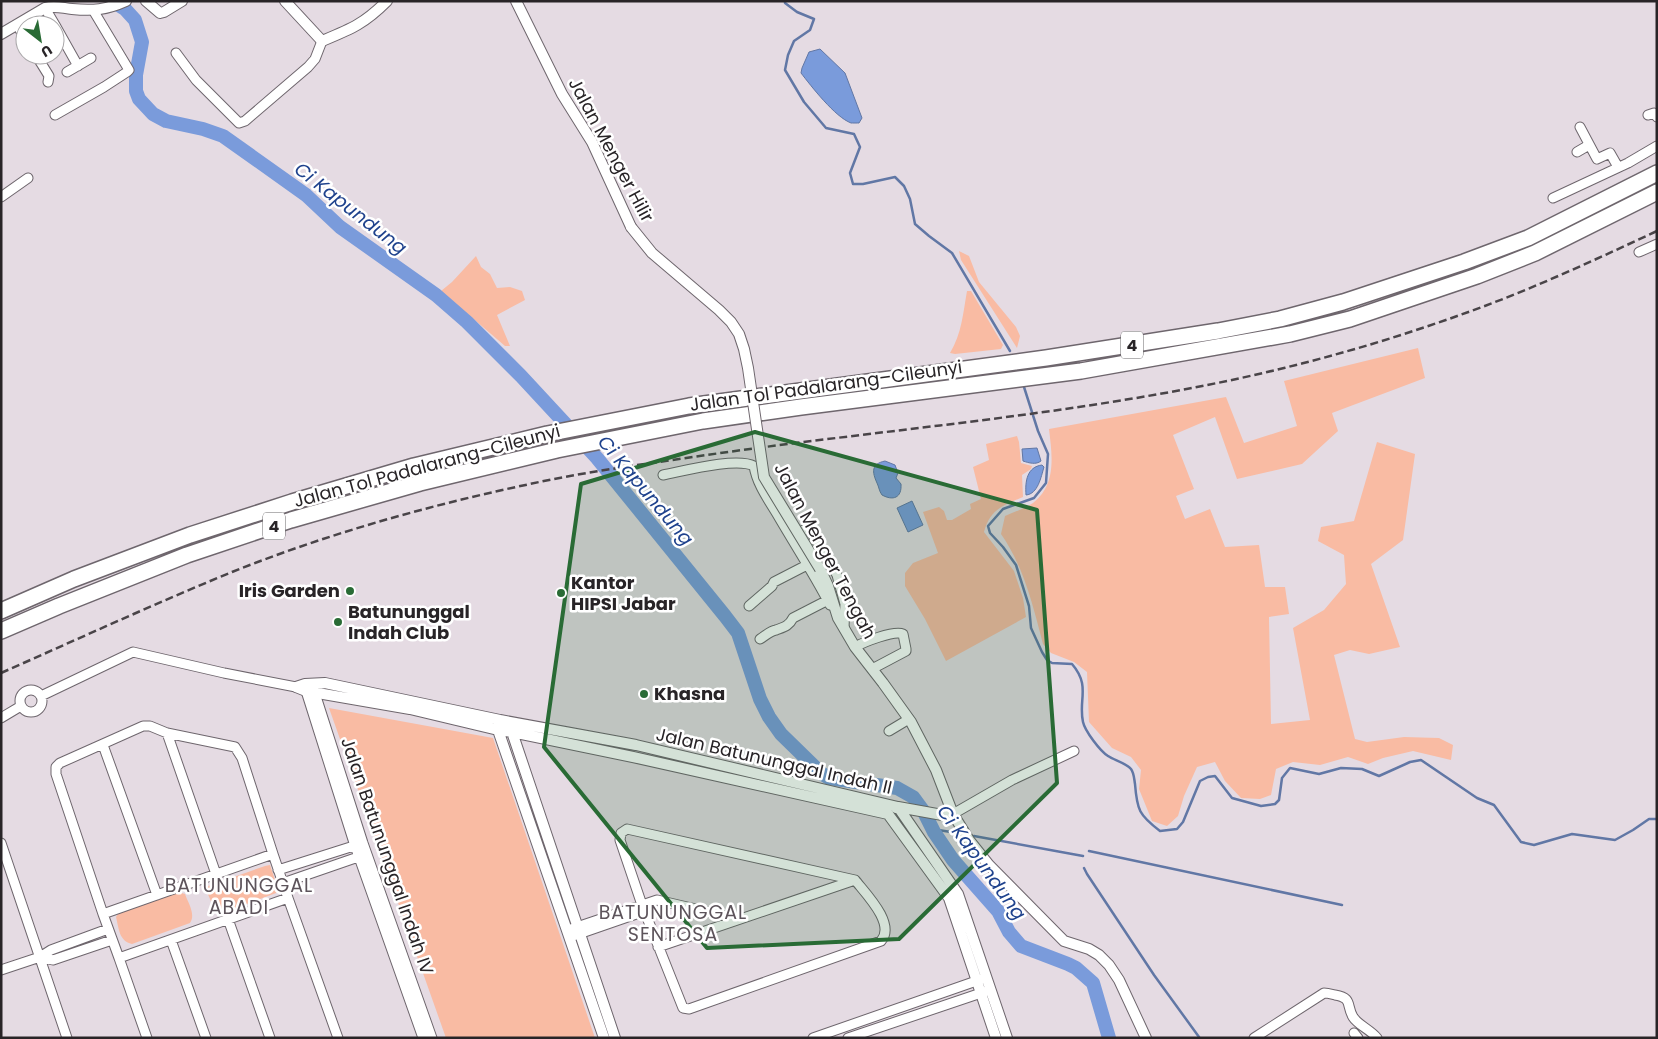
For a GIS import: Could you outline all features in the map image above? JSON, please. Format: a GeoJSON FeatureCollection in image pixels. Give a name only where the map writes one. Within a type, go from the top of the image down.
{"type":"FeatureCollection","features":[{"type":"Feature","properties":{"kind":"highway","name":"Jalan Tol Padalarang–Cileunyi"},"geometry":{"type":"LineString","coordinates":[[1,611],[74,579],[190,535],[292,502],[414,466],[547,434],[689,406],[1046,358],[1218,331],[1280,319],[1344,302],[1492,252],[1528,238],[1657,174]]}},
{"type":"Feature","properties":{"kind":"highway","name":"Jalan Tol Padalarang–Cileunyi"},"geometry":{"type":"LineString","coordinates":[[1,632],[59,606],[187,555],[292,520],[420,483],[557,450],[703,421],[1081,371],[1290,334],[1350,318],[1477,276],[1536,253],[1657,192]]}},
{"type":"Feature","properties":{"kind":"highway"},"geometry":{"type":"LineString","coordinates":[[1,602],[74,579]]}},
{"type":"Feature","properties":{"kind":"street"},"geometry":{"type":"LineString","coordinates":[[33,15],[45,8],[55,6],[93,10],[110,8],[126,1]]}},
{"type":"Feature","properties":{"kind":"street"},"geometry":{"type":"LineString","coordinates":[[146,1],[160,13],[182,1]]}},
{"type":"Feature","properties":{"kind":"street"},"geometry":{"type":"LineString","coordinates":[[285,1],[322,41]]}},
{"type":"Feature","properties":{"kind":"street"},"geometry":{"type":"LineString","coordinates":[[176,53],[196,80],[241,123],[245,122],[308,67],[322,41],[359,25],[372,16],[387,1]]}},
{"type":"Feature","properties":{"kind":"street","name":"Jalan Menger Hilir"},"geometry":{"type":"LineString","coordinates":[[520,2],[562,94],[592,142],[631,227],[652,253],[719,310],[731,322],[738,334],[744,349],[748,368],[760,457]]}},
{"type":"Feature","properties":{"kind":"street"},"geometry":{"type":"LineString","coordinates":[[45,8],[49,15]]}},
{"type":"Feature","properties":{"kind":"street"},"geometry":{"type":"LineString","coordinates":[[55,115],[104,87],[129,70],[93,10]]}},
{"type":"Feature","properties":{"kind":"street"},"geometry":{"type":"LineString","coordinates":[[1,34],[15,26]]}},
{"type":"Feature","properties":{"kind":"street"},"geometry":{"type":"LineString","coordinates":[[65,48],[78,66]]}},
{"type":"Feature","properties":{"kind":"street"},"geometry":{"type":"LineString","coordinates":[[67,72],[91,58]]}},
{"type":"Feature","properties":{"kind":"street"},"geometry":{"type":"LineString","coordinates":[[42,65],[49,76],[48,82]]}},
{"type":"Feature","properties":{"kind":"street"},"geometry":{"type":"LineString","coordinates":[[1580,127],[1597,158],[1610,153],[1618,167]]}},
{"type":"Feature","properties":{"kind":"street"},"geometry":{"type":"LineString","coordinates":[[1577,152],[1590,145]]}},
{"type":"Feature","properties":{"kind":"street"},"geometry":{"type":"LineString","coordinates":[[1553,198],[1657,146]]}},
{"type":"Feature","properties":{"kind":"street"},"geometry":{"type":"LineString","coordinates":[[1,197],[28,178]]}},
{"type":"Feature","properties":{"kind":"street"},"geometry":{"type":"LineString","coordinates":[[1639,252],[1657,244]]}},
{"type":"Feature","properties":{"kind":"street","name":"Jalan Menger Tengah"},"geometry":{"type":"LineString","coordinates":[[760,457],[764,477],[820,569],[841,623],[855,647],[910,719],[936,770],[950,815],[989,865],[1049,927],[1064,941],[1089,949],[1099,955],[1109,965],[1119,980],[1146,1038]]}},
{"type":"Feature","properties":{"kind":"street"},"geometry":{"type":"LineString","coordinates":[[663,475],[730,463],[747,462],[754,466],[759,483],[841,623]]}},
{"type":"Feature","properties":{"kind":"street"},"geometry":{"type":"LineString","coordinates":[[790,536],[804,530],[810,530],[837,575],[845,604],[841,623]]}},
{"type":"Feature","properties":{"kind":"street"},"geometry":{"type":"LineString","coordinates":[[749,606],[772,586],[774,582],[807,565]]}},
{"type":"Feature","properties":{"kind":"street"},"geometry":{"type":"LineString","coordinates":[[760,638],[781,629],[790,623],[793,618],[828,600]]}},
{"type":"Feature","properties":{"kind":"street"},"geometry":{"type":"LineString","coordinates":[[855,647],[869,640],[897,632],[903,634],[906,651],[872,669]]}},
{"type":"Feature","properties":{"kind":"street"},"geometry":{"type":"LineString","coordinates":[[41,696],[133,652],[224,673],[307,688]]}},
{"type":"Feature","properties":{"kind":"street","name":"Jalan Batununggal Indah II"},"geometry":{"type":"LineString","coordinates":[[307,688],[410,709],[636,745],[898,807],[958,894],[996,1038]]}},
{"type":"Feature","properties":{"kind":"street","name":"Jalan Batununggal Indah IV"},"geometry":{"type":"LineString","coordinates":[[307,688],[359,845],[432,1038]]}},
{"type":"Feature","properties":{"kind":"street"},"geometry":{"type":"LineString","coordinates":[[33,690],[41,696],[42,703],[36,711],[26,711],[21,706],[21,696],[26,691],[33,690]]}},
{"type":"Feature","properties":{"kind":"street"},"geometry":{"type":"LineString","coordinates":[[1,718],[21,706]]}},
{"type":"Feature","properties":{"kind":"street"},"geometry":{"type":"LineString","coordinates":[[889,731],[910,719]]}},
{"type":"Feature","properties":{"kind":"street"},"geometry":{"type":"LineString","coordinates":[[502,724],[512,732],[574,932],[604,1038]]}},
{"type":"Feature","properties":{"kind":"street"},"geometry":{"type":"LineString","coordinates":[[502,724],[574,932],[615,1038]]}},
{"type":"Feature","properties":{"kind":"street"},"geometry":{"type":"LineString","coordinates":[[147,1038],[56,774],[56,767],[60,763],[142,726],[150,726],[167,733],[235,747],[242,758],[272,854],[338,1038]]}},
{"type":"Feature","properties":{"kind":"street","name":"Jalan Batununggal Indah II"},"geometry":{"type":"LineString","coordinates":[[512,732],[888,814],[949,898],[981,979]]}},
{"type":"Feature","properties":{"kind":"street"},"geometry":{"type":"LineString","coordinates":[[167,733],[216,874]]}},
{"type":"Feature","properties":{"kind":"street"},"geometry":{"type":"LineString","coordinates":[[103,745],[157,895]]}},
{"type":"Feature","properties":{"kind":"street"},"geometry":{"type":"LineString","coordinates":[[888,814],[898,807],[950,815],[1012,780],[1074,751]]}},
{"type":"Feature","properties":{"kind":"street"},"geometry":{"type":"LineString","coordinates":[[628,829],[856,880],[877,908],[886,927],[885,936],[881,940],[689,1009],[683,1008],[680,1002],[644,908],[620,840],[621,833],[628,829]]}},
{"type":"Feature","properties":{"kind":"street"},"geometry":{"type":"LineString","coordinates":[[1,843],[67,1038]]}},
{"type":"Feature","properties":{"kind":"street"},"geometry":{"type":"LineString","coordinates":[[278,870],[359,845]]}},
{"type":"Feature","properties":{"kind":"street"},"geometry":{"type":"LineString","coordinates":[[103,914],[272,854]]}},
{"type":"Feature","properties":{"kind":"street"},"geometry":{"type":"LineString","coordinates":[[283,883],[363,855]]}},
{"type":"Feature","properties":{"kind":"street","name":"Jalan Batununggal Indah IV"},"geometry":{"type":"LineString","coordinates":[[363,855],[423,1038]]}},
{"type":"Feature","properties":{"kind":"street"},"geometry":{"type":"LineString","coordinates":[[658,947],[856,880]]}},
{"type":"Feature","properties":{"kind":"street"},"geometry":{"type":"LineString","coordinates":[[119,958],[288,898]]}},
{"type":"Feature","properties":{"kind":"street"},"geometry":{"type":"LineString","coordinates":[[574,932],[644,908],[657,900],[739,919]]}},
{"type":"Feature","properties":{"kind":"street"},"geometry":{"type":"LineString","coordinates":[[228,919],[270,1038]]}},
{"type":"Feature","properties":{"kind":"street"},"geometry":{"type":"LineString","coordinates":[[1,970],[40,957],[51,950],[108,929]]}},
{"type":"Feature","properties":{"kind":"street"},"geometry":{"type":"LineString","coordinates":[[40,957],[53,960],[112,940]]}},
{"type":"Feature","properties":{"kind":"street"},"geometry":{"type":"LineString","coordinates":[[172,940],[206,1038]]}},
{"type":"Feature","properties":{"kind":"street"},"geometry":{"type":"LineString","coordinates":[[813,1038],[981,979]]}},
{"type":"Feature","properties":{"kind":"street"},"geometry":{"type":"LineString","coordinates":[[848,1038],[985,992]]}},
{"type":"Feature","properties":{"kind":"street","name":"Jalan Batununggal Indah II"},"geometry":{"type":"LineString","coordinates":[[985,992],[1006,1038]]}},
{"type":"Feature","properties":{"kind":"street"},"geometry":{"type":"LineString","coordinates":[[1254,1038],[1324,993],[1345,996],[1354,1018],[1377,1038]]}},
{"type":"Feature","properties":{"kind":"highlighted area"},"geometry":{"type":"Polygon","coordinates":[[[755,432],[1037,510],[1057,783],[899,939],[707,948],[544,747],[581,484],[755,432]]]}},
{"type":"Feature","properties":{"kind":"shaded area"},"geometry":{"type":"Polygon","coordinates":[[[959,251],[969,256],[979,282],[1016,327],[1020,336],[1017,348],[961,260],[959,251]]]}},
{"type":"Feature","properties":{"kind":"shaded area"},"geometry":{"type":"Polygon","coordinates":[[[476,256],[481,267],[490,274],[497,288],[510,287],[522,291],[525,300],[497,315],[510,346],[505,346],[441,291],[476,256]]]}},
{"type":"Feature","properties":{"kind":"shaded area"},"geometry":{"type":"Polygon","coordinates":[[[967,291],[971,291],[1003,345],[1001,349],[950,353],[960,330],[967,291]]]}},
{"type":"Feature","properties":{"kind":"shaded area"},"geometry":{"type":"Polygon","coordinates":[[[1418,348],[1425,378],[1332,413],[1338,431],[1302,464],[1237,479],[1215,417],[1173,435],[1194,489],[1176,496],[1185,519],[1210,509],[1225,547],[1259,545],[1265,587],[1285,587],[1289,614],[1269,617],[1271,724],[1310,720],[1293,628],[1324,610],[1346,584],[1344,555],[1318,541],[1321,527],[1354,521],[1377,442],[1415,454],[1403,540],[1371,564],[1400,647],[1369,654],[1350,650],[1334,655],[1355,739],[1367,742],[1404,737],[1439,738],[1453,745],[1451,760],[1413,751],[1383,758],[1368,764],[1348,757],[1320,765],[1293,762],[1276,769],[1271,795],[1260,799],[1241,798],[1225,781],[1215,762],[1197,767],[1184,796],[1178,816],[1167,826],[1152,821],[1139,789],[1141,770],[1131,757],[1112,748],[1089,722],[1087,672],[1074,662],[1051,653],[1043,644],[1022,573],[1001,534],[1005,516],[1033,503],[1046,487],[1052,459],[1049,429],[1226,397],[1244,443],[1297,426],[1284,381],[1418,348]]]}},
{"type":"Feature","properties":{"kind":"shaded area"},"geometry":{"type":"Polygon","coordinates":[[[1017,436],[1021,463],[1032,466],[1031,469],[1022,475],[1023,497],[994,513],[984,532],[1014,571],[1023,598],[1026,617],[946,661],[925,619],[905,586],[905,573],[913,563],[938,553],[923,512],[939,507],[944,511],[947,520],[952,520],[971,509],[970,504],[981,499],[973,467],[989,460],[986,444],[1017,436]]]}},
{"type":"Feature","properties":{"kind":"shaded area"},"geometry":{"type":"Polygon","coordinates":[[[329,708],[493,738],[595,1038],[446,1038],[329,708]]]}},
{"type":"Feature","properties":{"kind":"shaded area"},"geometry":{"type":"Polygon","coordinates":[[[270,865],[278,889],[276,893],[223,913],[216,913],[207,892],[208,886],[270,865]]]}},
{"type":"Feature","properties":{"kind":"shaded area"},"geometry":{"type":"Polygon","coordinates":[[[178,892],[185,894],[192,912],[190,923],[132,944],[124,940],[116,917],[118,914],[178,892]]]}},
{"type":"Feature","properties":{"kind":"water"},"geometry":{"type":"Polygon","coordinates":[[[820,49],[845,73],[862,118],[859,123],[851,123],[838,114],[824,101],[801,73],[809,52],[820,49]]]}},
{"type":"Feature","properties":{"kind":"water"},"geometry":{"type":"Polygon","coordinates":[[[1037,448],[1041,461],[1030,463],[1023,461],[1022,449],[1037,448]]]}},
{"type":"Feature","properties":{"kind":"water"},"geometry":{"type":"Polygon","coordinates":[[[885,461],[895,465],[898,473],[896,478],[901,484],[900,492],[893,498],[882,495],[874,475],[875,466],[885,461]]]}},
{"type":"Feature","properties":{"kind":"water"},"geometry":{"type":"Polygon","coordinates":[[[1042,465],[1044,467],[1036,488],[1033,492],[1026,495],[1026,485],[1030,472],[1037,466],[1042,465]]]}},
{"type":"Feature","properties":{"kind":"water"},"geometry":{"type":"Polygon","coordinates":[[[912,501],[923,525],[908,532],[897,508],[912,501]]]}},
{"type":"Feature","properties":{"kind":"waterway","name":"Ci Kapundung"},"geometry":{"type":"LineString","coordinates":[[112,1],[125,9],[135,20],[142,42],[136,75],[136,91],[139,99],[153,114],[166,121],[203,129],[223,136],[306,195],[340,227],[436,295],[467,322],[521,376],[597,458],[738,633],[760,699],[769,717],[781,734],[821,773],[829,778],[897,788],[913,797],[953,860],[998,911],[1009,932],[1021,946],[1076,968],[1093,983],[1109,1038]]}},
{"type":"Feature","properties":{"kind":"waterway"},"geometry":{"type":"LineString","coordinates":[[785,1],[797,12],[814,19],[810,30],[794,41],[788,55],[785,70],[804,102],[826,128],[854,134],[860,147],[850,173],[853,184],[863,184],[895,177],[904,186],[910,199],[915,224],[952,253],[1010,351]]}},
{"type":"Feature","properties":{"kind":"waterway"},"geometry":{"type":"LineString","coordinates":[[1024,387],[1038,431],[1048,454],[1046,483],[1034,498],[1003,509],[988,526],[990,533],[1016,565],[1029,606],[1031,628],[1042,652],[1047,660],[1052,663],[1072,664],[1078,672],[1083,686],[1082,714],[1087,730],[1105,753],[1131,769],[1140,811],[1160,831],[1177,829],[1183,822],[1200,781],[1208,777],[1215,776],[1232,798],[1261,806],[1275,804],[1279,800],[1282,778],[1290,768],[1319,774],[1341,768],[1362,769],[1379,776],[1410,762],[1421,760],[1477,798],[1494,805],[1521,842],[1534,845],[1572,834],[1615,840],[1649,819],[1657,819]]}},
{"type":"Feature","properties":{"kind":"waterway"},"geometry":{"type":"LineString","coordinates":[[932,829],[957,833]]}},
{"type":"Feature","properties":{"kind":"waterway"},"geometry":{"type":"LineString","coordinates":[[974,836],[1083,856]]}},
{"type":"Feature","properties":{"kind":"waterway"},"geometry":{"type":"LineString","coordinates":[[1089,851],[1342,905]]}},
{"type":"Feature","properties":{"kind":"waterway"},"geometry":{"type":"LineString","coordinates":[[1084,868],[1154,975],[1199,1037]]}},
{"type":"Feature","properties":{"kind":"railway"},"geometry":{"type":"LineString","coordinates":[[1,673],[232,572],[305,545],[417,511],[530,484],[611,469],[761,447],[1036,413],[1105,403],[1241,378],[1333,355],[1453,318],[1504,299],[1657,231]]}},
{"type":"Feature","properties":{"kind":"place","name":"Iris Garden"},"geometry":{"type":"Point","coordinates":[350,591]}},
{"type":"Feature","properties":{"kind":"place","name":"Kantor HIPSI Jabar"},"geometry":{"type":"Point","coordinates":[561,593]}},
{"type":"Feature","properties":{"kind":"place","name":"Batununggal Indah Club"},"geometry":{"type":"Point","coordinates":[338,622]}},
{"type":"Feature","properties":{"kind":"place","name":"Khasna"},"geometry":{"type":"Point","coordinates":[644,694]}},
{"type":"Feature","properties":{"kind":"district","name":"BATUNUNGGAL ABADI"},"geometry":{"type":"Point","coordinates":[239,896]}},
{"type":"Feature","properties":{"kind":"district","name":"BATUNUNGGAL SENTOSA"},"geometry":{"type":"Point","coordinates":[673,923]}}]}
